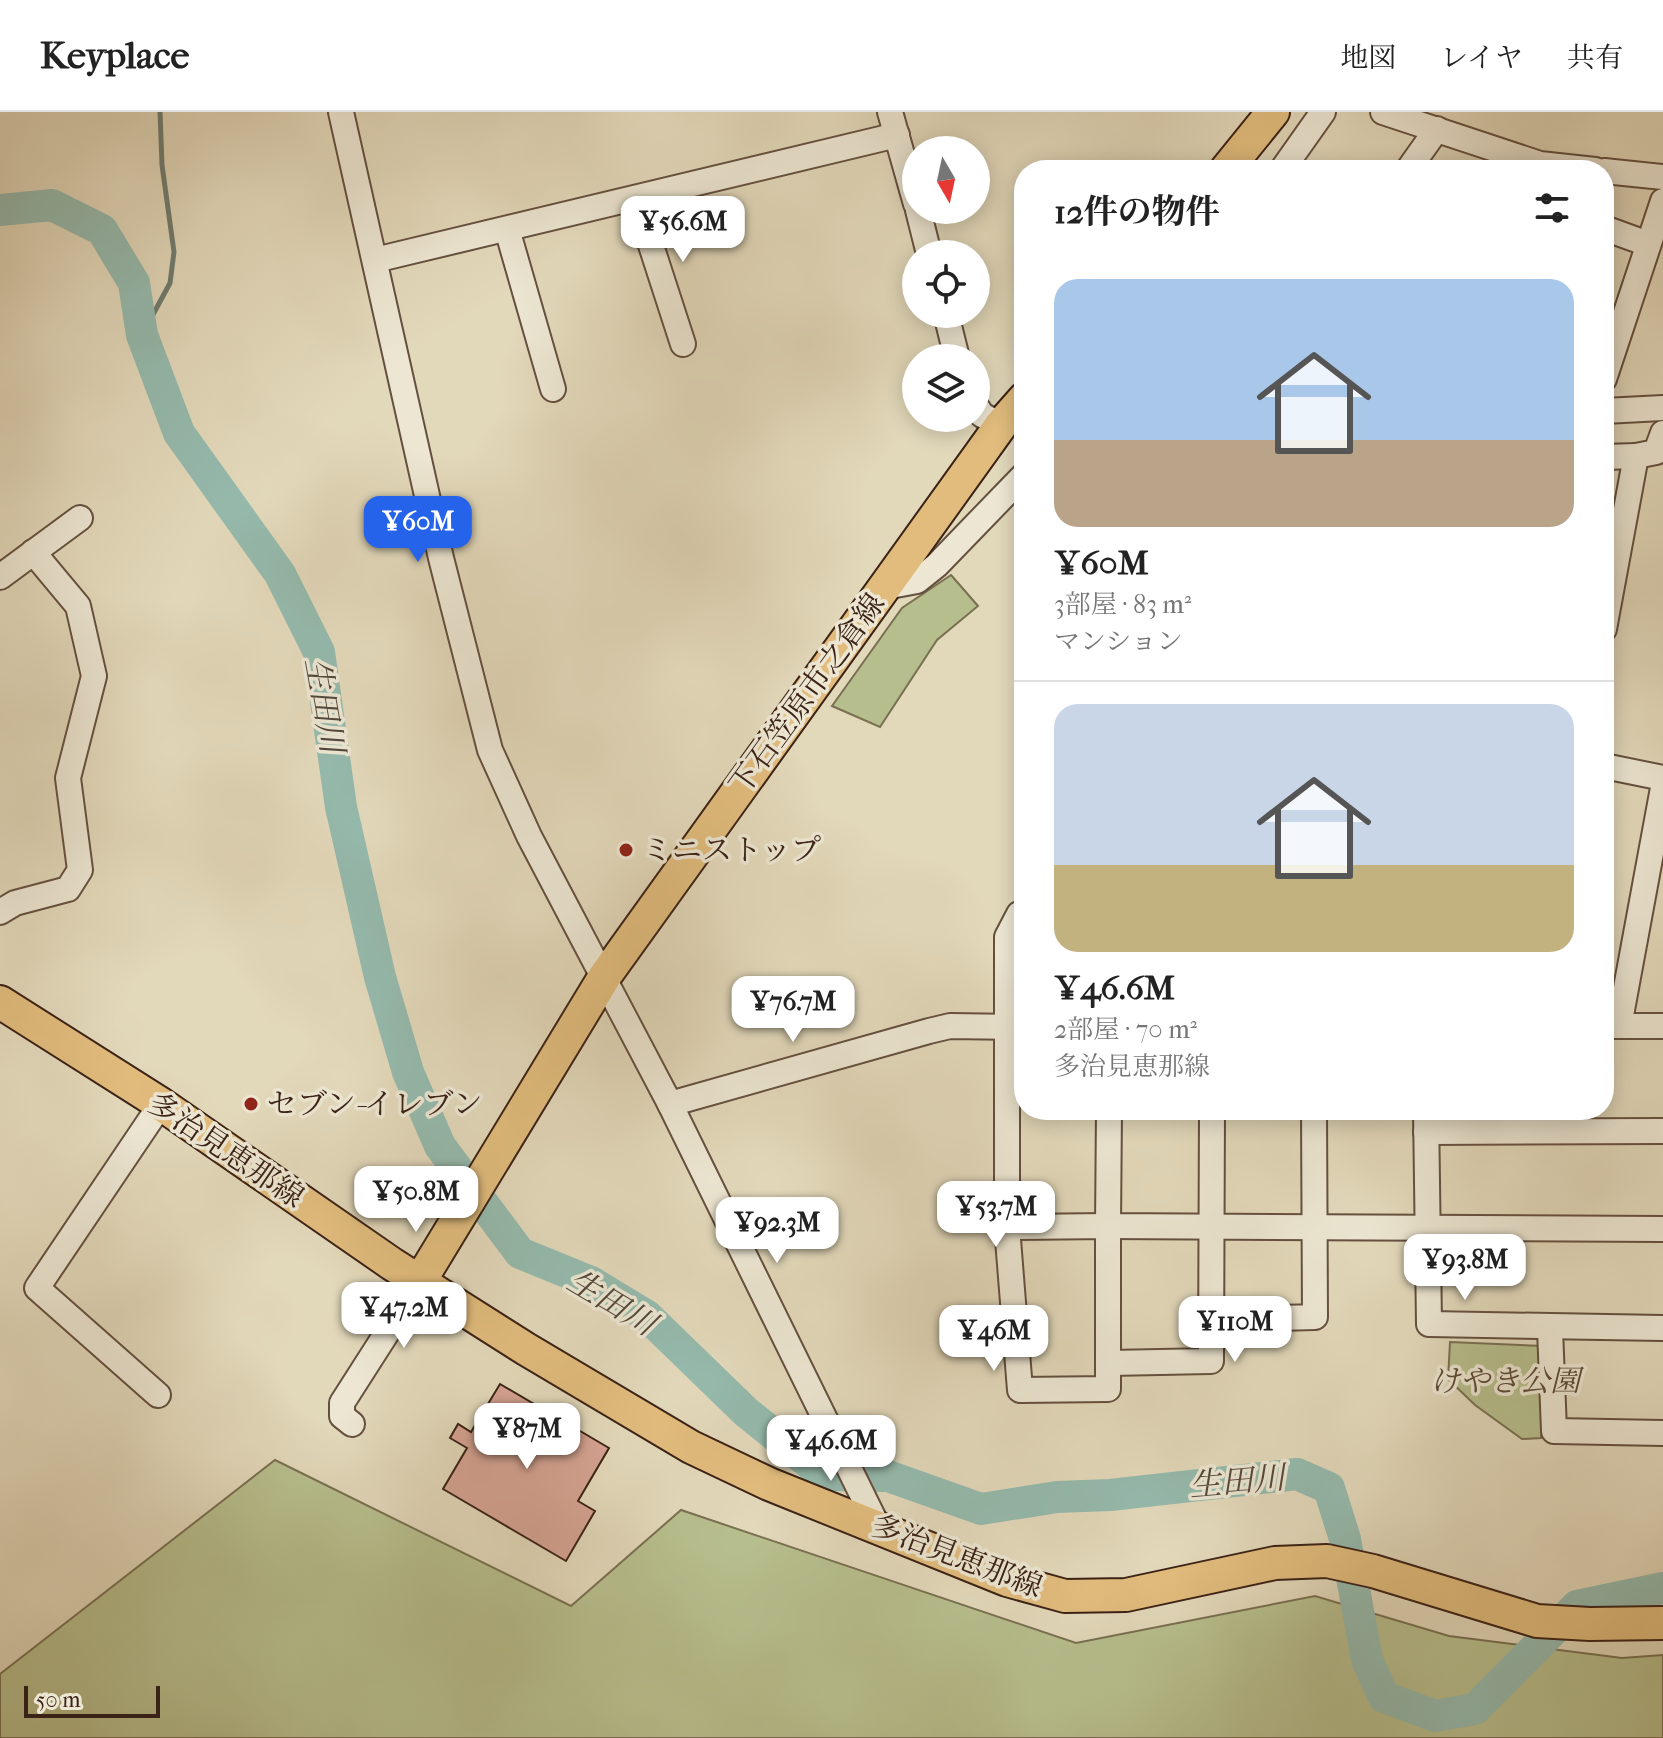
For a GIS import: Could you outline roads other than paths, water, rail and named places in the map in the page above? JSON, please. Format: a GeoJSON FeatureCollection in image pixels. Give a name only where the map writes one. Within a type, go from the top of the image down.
{"type":"FeatureCollection","features":[{"type":"Feature","properties":{"kind":"main road"},"geometry":{"type":"LineString","coordinates":[[1234,160],[1273,112]]}},
{"type":"Feature","properties":{"kind":"main road","name":"下石笠原市之倉線"},"geometry":{"type":"LineString","coordinates":[[990,414],[1014,403]]}},
{"type":"Feature","properties":{"kind":"main road","name":"下石笠原市之倉線"},"geometry":{"type":"LineString","coordinates":[[420,1281],[605,976],[885,587],[978,432]]}},
{"type":"Feature","properties":{"kind":"main road","name":"多治見恵那線"},"geometry":{"type":"LineString","coordinates":[[0,1002],[161,1104],[420,1281],[526,1349],[691,1447],[769,1484],[1007,1580],[1065,1596],[1126,1595],[1275,1563],[1327,1561],[1373,1571],[1537,1621],[1663,1623]]}},
{"type":"Feature","properties":{"kind":"street"},"geometry":{"type":"LineString","coordinates":[[341,112],[441,558],[490,750],[529,836],[670,1104],[878,1527]]}},
{"type":"Feature","properties":{"kind":"street"},"geometry":{"type":"LineString","coordinates":[[1289,160],[1323,112]]}},
{"type":"Feature","properties":{"kind":"street"},"geometry":{"type":"LineString","coordinates":[[1383,112],[1519,160]]}},
{"type":"Feature","properties":{"kind":"street"},"geometry":{"type":"LineString","coordinates":[[375,260],[636,199],[894,124],[902,153]]}},
{"type":"Feature","properties":{"kind":"street"},"geometry":{"type":"LineString","coordinates":[[1415,160],[1437,129]]}},
{"type":"Feature","properties":{"kind":"street"},"geometry":{"type":"LineString","coordinates":[[1614,172],[1663,177]]}},
{"type":"Feature","properties":{"kind":"street"},"geometry":{"type":"LineString","coordinates":[[636,199],[683,344]]}},
{"type":"Feature","properties":{"kind":"street"},"geometry":{"type":"LineString","coordinates":[[1614,320],[1648,244],[1663,201]]}},
{"type":"Feature","properties":{"kind":"street"},"geometry":{"type":"LineString","coordinates":[[507,229],[553,389]]}},
{"type":"Feature","properties":{"kind":"street"},"geometry":{"type":"LineString","coordinates":[[1614,232],[1648,244]]}},
{"type":"Feature","properties":{"kind":"street"},"geometry":{"type":"LineString","coordinates":[[1614,410],[1663,408]]}},
{"type":"Feature","properties":{"kind":"street"},"geometry":{"type":"LineString","coordinates":[[1614,457],[1656,452],[1663,433]]}},
{"type":"Feature","properties":{"kind":"street"},"geometry":{"type":"LineString","coordinates":[[1614,575],[1636,456]]}},
{"type":"Feature","properties":{"kind":"street"},"geometry":{"type":"LineString","coordinates":[[885,587],[917,581],[937,565],[1014,485]]}},
{"type":"Feature","properties":{"kind":"street"},"geometry":{"type":"LineString","coordinates":[[0,577],[80,518]]}},
{"type":"Feature","properties":{"kind":"street"},"geometry":{"type":"LineString","coordinates":[[0,912],[15,903],[68,889],[80,870],[68,778],[94,676],[78,606],[33,552]]}},
{"type":"Feature","properties":{"kind":"street"},"geometry":{"type":"LineString","coordinates":[[1614,768],[1663,778]]}},
{"type":"Feature","properties":{"kind":"street"},"geometry":{"type":"LineString","coordinates":[[1614,1012],[1663,788]]}},
{"type":"Feature","properties":{"kind":"street"},"geometry":{"type":"LineString","coordinates":[[1014,924],[1007,937],[1014,1006]]}},
{"type":"Feature","properties":{"kind":"street"},"geometry":{"type":"LineString","coordinates":[[670,1104],[950,1026],[1014,1026]]}},
{"type":"Feature","properties":{"kind":"street"},"geometry":{"type":"LineString","coordinates":[[1614,1026],[1663,1026]]}},
{"type":"Feature","properties":{"kind":"street"},"geometry":{"type":"LineString","coordinates":[[1014,1071],[1007,1227],[1020,1390],[1108,1389],[1109,1120]]}},
{"type":"Feature","properties":{"kind":"street"},"geometry":{"type":"LineString","coordinates":[[158,1395],[37,1288],[161,1104]]}},
{"type":"Feature","properties":{"kind":"street"},"geometry":{"type":"LineString","coordinates":[[1109,1363],[1211,1361],[1212,1120]]}},
{"type":"Feature","properties":{"kind":"street"},"geometry":{"type":"LineString","coordinates":[[1211,1320],[1315,1317],[1314,1120]]}},
{"type":"Feature","properties":{"kind":"street"},"geometry":{"type":"LineString","coordinates":[[1663,1131],[1426,1121],[1429,1324],[1550,1329],[1663,1328]]}},
{"type":"Feature","properties":{"kind":"street"},"geometry":{"type":"LineString","coordinates":[[1007,1227],[1663,1229]]}},
{"type":"Feature","properties":{"kind":"street"},"geometry":{"type":"LineString","coordinates":[[352,1424],[342,1416],[342,1403],[420,1281]]}},
{"type":"Feature","properties":{"kind":"street"},"geometry":{"type":"LineString","coordinates":[[1550,1329],[1554,1431],[1663,1433]]}},
{"type":"Feature","properties":{"kind":"waterway"},"geometry":{"type":"LineString","coordinates":[[142,335],[170,283],[174,252],[162,165],[160,112]]}},
{"type":"Feature","properties":{"kind":"waterway","name":"生田川"},"geometry":{"type":"LineString","coordinates":[[0,210],[52,205],[102,230],[134,283],[142,335],[179,433],[280,574],[319,652],[341,807],[380,977],[408,1072],[440,1146],[520,1253],[591,1282],[647,1316],[746,1412],[824,1475],[888,1476],[981,1509],[1057,1497],[1110,1495],[1297,1474],[1329,1488],[1345,1539],[1367,1660],[1384,1697],[1435,1716],[1475,1709],[1577,1606],[1663,1588]]}},
{"type":"Feature","properties":{"kind":"place","name":"ミニストップ"},"geometry":{"type":"Point","coordinates":[626,850]}},
{"type":"Feature","properties":{"kind":"place","name":"セブン-イレブン"},"geometry":{"type":"Point","coordinates":[251,1104]}},
{"type":"Feature","properties":{"kind":"park label","name":"けやき公園"},"geometry":{"type":"Point","coordinates":[1505,1381]}}]}
